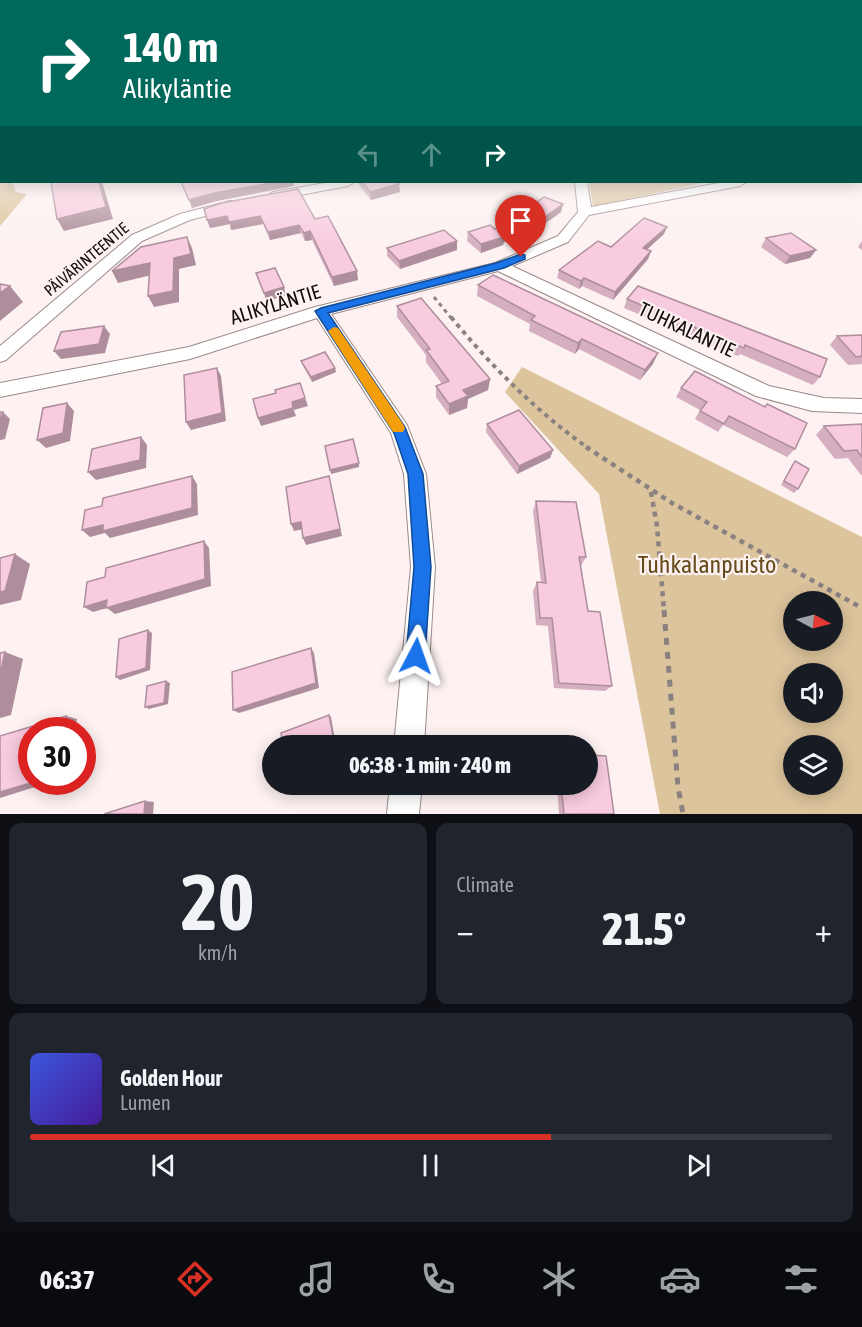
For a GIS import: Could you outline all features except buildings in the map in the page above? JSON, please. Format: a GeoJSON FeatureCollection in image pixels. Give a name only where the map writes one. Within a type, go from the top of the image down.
{"type":"FeatureCollection","features":[{"type":"Feature","properties":{"kind":"street","name":"PÄIVÄRINTEENTIE"},"geometry":{"type":"LineString","coordinates":[[0,356],[137,238],[185,217],[250,201],[343,183]]}},
{"type":"Feature","properties":{"kind":"street"},"geometry":{"type":"LineString","coordinates":[[581,183],[585,212],[735,183]]}},
{"type":"Feature","properties":{"kind":"street","name":"ALIKYLÄNTIE"},"geometry":{"type":"LineString","coordinates":[[0,390],[190,353],[321,311],[500,266],[563,239],[585,212]]}},
{"type":"Feature","properties":{"kind":"street","name":"TUHKALANTIE"},"geometry":{"type":"LineString","coordinates":[[500,266],[764,391],[803,403],[862,406]]}},
{"type":"Feature","properties":{"kind":"street"},"geometry":{"type":"LineString","coordinates":[[321,311],[400,431],[415,474],[423,567],[410,735]]}},
{"type":"Feature","properties":{"kind":"street"},"geometry":{"type":"LineString","coordinates":[[403,814],[405,795]]}},
{"type":"Feature","properties":{"kind":"path"},"geometry":{"type":"LineString","coordinates":[[423,285],[496,370],[562,430],[651,492],[862,608]]}},
{"type":"Feature","properties":{"kind":"path"},"geometry":{"type":"LineString","coordinates":[[651,492],[657,526],[678,787],[683,814]]}},
{"type":"Feature","properties":{"kind":"green space"},"geometry":{"type":"Polygon","coordinates":[[[0,183],[12,183],[16,192],[27,194],[0,226],[0,183]]]}},
{"type":"Feature","properties":{"kind":"green space"},"geometry":{"type":"Polygon","coordinates":[[[589,183],[704,183],[593,206],[589,183]]]}},
{"type":"Feature","properties":{"kind":"green space","name":"Tuhkalanpuisto"},"geometry":{"type":"Polygon","coordinates":[[[522,367],[862,537],[862,814],[660,814],[599,494],[505,392],[522,367]]]}},
{"type":"Feature","properties":{"kind":"slow traffic"},"geometry":{"type":"LineString","coordinates":[[334,331],[398,428]]}},
{"type":"Feature","properties":{"kind":"route"},"geometry":{"type":"LineString","coordinates":[[416,656],[423,567],[415,474],[400,431],[321,311],[500,266],[521,257]]}}]}
